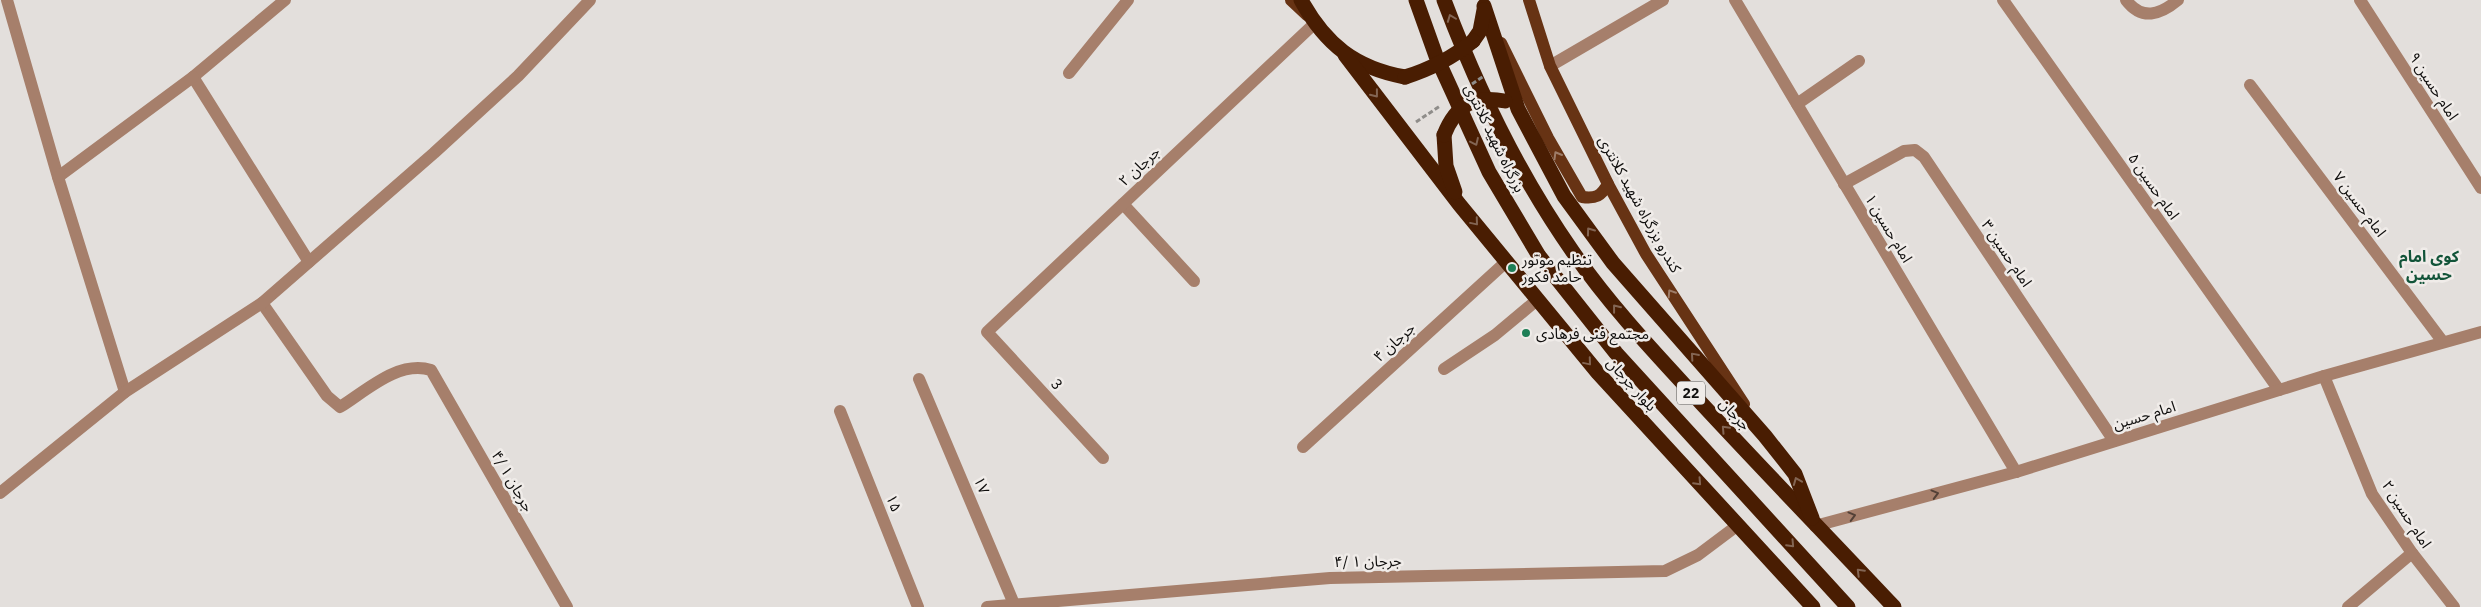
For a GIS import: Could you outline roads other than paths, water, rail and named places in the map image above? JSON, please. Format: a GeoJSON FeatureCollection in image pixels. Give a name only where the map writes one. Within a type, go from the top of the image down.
{"type":"FeatureCollection","features":[{"type":"Feature","properties":{"kind":"highway","name":"بلوار جرجان"},"geometry":{"type":"LineString","coordinates":[[1301,0],[1312,21],[1345,56],[1459,204],[1598,373],[1813,607]]}},
{"type":"Feature","properties":{"kind":"highway","name":"بزرگراه شهید کلانتری"},"geometry":{"type":"LineString","coordinates":[[1416,0],[1436,56],[1489,172],[1539,256],[1616,353],[1848,607]]}},
{"type":"Feature","properties":{"kind":"highway","name":"بزرگراه شهید کلانتری"},"geometry":{"type":"LineString","coordinates":[[1444,0],[1462,46],[1514,158]]}},
{"type":"Feature","properties":{"kind":"highway"},"geometry":{"type":"LineString","coordinates":[[1483,3],[1518,109],[1564,196],[1612,263],[1765,436],[1795,474],[1815,526]]}},
{"type":"Feature","properties":{"kind":"highway"},"geometry":{"type":"LineString","coordinates":[[1345,56],[1387,74],[1405,77],[1428,70],[1453,57],[1473,41],[1480,31],[1483,3]]}},
{"type":"Feature","properties":{"kind":"highway"},"geometry":{"type":"LineString","coordinates":[[1459,204],[1446,166],[1444,135],[1450,120],[1467,105],[1490,98],[1505,101],[1518,109]]}},
{"type":"Feature","properties":{"kind":"highway","name":"جرجان"},"geometry":{"type":"LineString","coordinates":[[1514,158],[1573,252],[1638,335],[1815,526],[1894,607]]}},
{"type":"Feature","properties":{"kind":"main road"},"geometry":{"type":"LineString","coordinates":[[1291,0],[1312,21]]}},
{"type":"Feature","properties":{"kind":"main road","name":"کندرو بزرگراه شهید کلانتری"},"geometry":{"type":"LineString","coordinates":[[1529,0],[1550,66],[1608,184],[1646,254],[1765,436]]}},
{"type":"Feature","properties":{"kind":"main road"},"geometry":{"type":"LineString","coordinates":[[1489,21],[1518,74],[1548,138],[1582,198],[1593,199],[1601,195],[1608,184]]}},
{"type":"Feature","properties":{"kind":"street"},"geometry":{"type":"LineString","coordinates":[[7,0],[58,177],[125,392]]}},
{"type":"Feature","properties":{"kind":"street"},"geometry":{"type":"LineString","coordinates":[[58,177],[193,77],[285,0]]}},
{"type":"Feature","properties":{"kind":"street"},"geometry":{"type":"LineString","coordinates":[[0,493],[125,392],[262,303],[434,153],[518,76],[590,0]]}},
{"type":"Feature","properties":{"kind":"street"},"geometry":{"type":"LineString","coordinates":[[1069,73],[1128,0]]}},
{"type":"Feature","properties":{"kind":"street"},"geometry":{"type":"LineString","coordinates":[[1550,66],[1663,0]]}},
{"type":"Feature","properties":{"kind":"street","name":"امام حسین ۱"},"geometry":{"type":"LineString","coordinates":[[1735,0],[2016,472]]}},
{"type":"Feature","properties":{"kind":"street","name":"امام حسین ۵"},"geometry":{"type":"LineString","coordinates":[[2003,0],[2279,390]]}},
{"type":"Feature","properties":{"kind":"street"},"geometry":{"type":"LineString","coordinates":[[2126,0],[2139,13],[2148,15],[2158,13],[2178,0]]}},
{"type":"Feature","properties":{"kind":"street","name":"امام حسین ۹"},"geometry":{"type":"LineString","coordinates":[[2360,0],[2481,188]]}},
{"type":"Feature","properties":{"kind":"street","name":"جرجان ۲"},"geometry":{"type":"LineString","coordinates":[[988,332],[1312,21]]}},
{"type":"Feature","properties":{"kind":"street"},"geometry":{"type":"LineString","coordinates":[[1797,104],[1859,61]]}},
{"type":"Feature","properties":{"kind":"street"},"geometry":{"type":"LineString","coordinates":[[193,77],[309,262]]}},
{"type":"Feature","properties":{"kind":"street","name":"امام حسین ۷"},"geometry":{"type":"LineString","coordinates":[[2250,85],[2444,342]]}},
{"type":"Feature","properties":{"kind":"street","name":"امام حسین ۳"},"geometry":{"type":"LineString","coordinates":[[1844,184],[1904,151],[1915,150],[1924,157],[2114,441]]}},
{"type":"Feature","properties":{"kind":"street"},"geometry":{"type":"LineString","coordinates":[[1123,204],[1194,281]]}},
{"type":"Feature","properties":{"kind":"street","name":"۴ جرجان"},"geometry":{"type":"LineString","coordinates":[[1303,447],[1506,261]]}},
{"type":"Feature","properties":{"kind":"street"},"geometry":{"type":"LineString","coordinates":[[1444,369],[1495,335],[1537,300]]}},
{"type":"Feature","properties":{"kind":"street","name":"جرجان ۱ /۴"},"geometry":{"type":"LineString","coordinates":[[262,303],[327,396],[340,407],[401,370],[418,366],[430,370],[567,607]]}},
{"type":"Feature","properties":{"kind":"street","name":"3"},"geometry":{"type":"LineString","coordinates":[[988,332],[1103,458]]}},
{"type":"Feature","properties":{"kind":"street","name":"امام حسین"},"geometry":{"type":"LineString","coordinates":[[1815,526],[2016,472],[2324,376],[2481,332]]}},
{"type":"Feature","properties":{"kind":"street","name":"امام حسین ۲"},"geometry":{"type":"LineString","coordinates":[[2324,376],[2372,494],[2412,553],[2454,607]]}},
{"type":"Feature","properties":{"kind":"street","name":"۱۷"},"geometry":{"type":"LineString","coordinates":[[919,379],[1014,604]]}},
{"type":"Feature","properties":{"kind":"street","name":"۱۵"},"geometry":{"type":"LineString","coordinates":[[840,411],[918,607]]}},
{"type":"Feature","properties":{"kind":"street","name":"جرجان ۱ /۴"},"geometry":{"type":"LineString","coordinates":[[987,607],[1330,578],[1664,571],[1698,554],[1738,526]]}},
{"type":"Feature","properties":{"kind":"street"},"geometry":{"type":"LineString","coordinates":[[2348,607],[2412,553]]}},
{"type":"Feature","properties":{"kind":"place","name":"تنظیم موتور حامد فکور"},"geometry":{"type":"Point","coordinates":[1512,268]}},
{"type":"Feature","properties":{"kind":"place","name":"مجتمع فنی فرهادی"},"geometry":{"type":"Point","coordinates":[1526,333]}},
{"type":"Feature","properties":{"kind":"district","name":"کوی امام حسین"},"geometry":{"type":"Point","coordinates":[2429,265]}}]}
